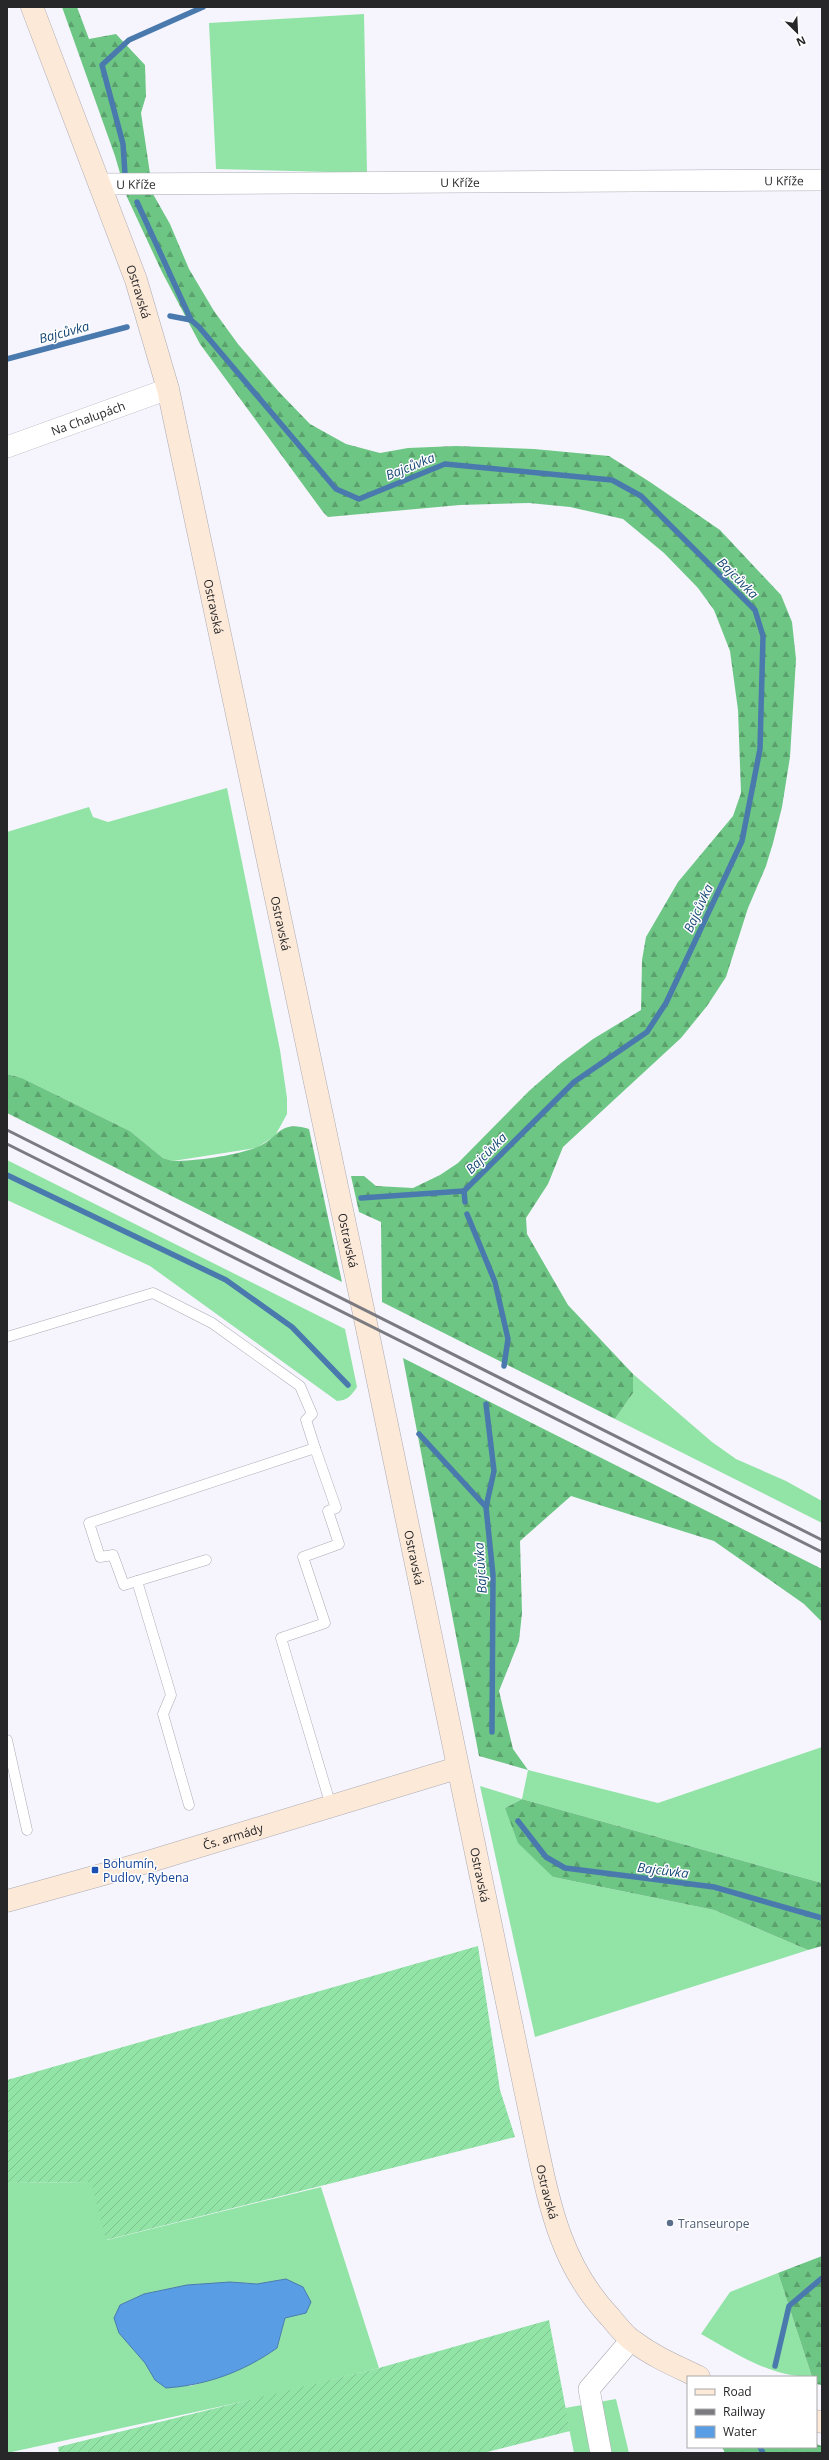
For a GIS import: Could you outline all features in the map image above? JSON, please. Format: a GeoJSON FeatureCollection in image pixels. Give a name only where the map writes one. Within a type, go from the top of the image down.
{"type":"FeatureCollection","features":[{"type":"Feature","properties":{"kind":"main road","name":"Ostravská"},"geometry":{"type":"LineString","coordinates":[[32,7],[136,280],[168,389],[532,2123],[555,2220],[575,2271],[595,2302],[631,2340],[658,2359],[698,2376]]}},
{"type":"Feature","properties":{"kind":"main road","name":"Čs. armády"},"geometry":{"type":"LineString","coordinates":[[7,1901],[143,1864],[458,1768]]}},
{"type":"Feature","properties":{"kind":"street","name":"U Kříže"},"geometry":{"type":"LineString","coordinates":[[99,184],[822,180]]}},
{"type":"Feature","properties":{"kind":"street","name":"Na Chalupách"},"geometry":{"type":"LineString","coordinates":[[7,446],[168,389]]}},
{"type":"Feature","properties":{"kind":"street"},"geometry":{"type":"LineString","coordinates":[[601,2453],[589,2389],[631,2340]]}},
{"type":"Feature","properties":{"kind":"lane"},"geometry":{"type":"LineString","coordinates":[[7,1337],[153,1293],[212,1323],[300,1386],[312,1414],[306,1420],[336,1508],[328,1511],[339,1544],[303,1557],[325,1623],[281,1638],[331,1806]]}},
{"type":"Feature","properties":{"kind":"lane"},"geometry":{"type":"LineString","coordinates":[[206,1560],[124,1585],[113,1555],[100,1557],[89,1523],[315,1448]]}},
{"type":"Feature","properties":{"kind":"lane"},"geometry":{"type":"LineString","coordinates":[[137,1581],[171,1695],[163,1714],[189,1806]]}},
{"type":"Feature","properties":{"kind":"lane"},"geometry":{"type":"LineString","coordinates":[[7,1740],[26,1830]]}},
{"type":"Feature","properties":{"kind":"green space"},"geometry":{"type":"Polygon","coordinates":[[[62,7],[77,7],[89,39],[116,34],[145,65],[146,96],[141,113],[153,194],[170,224],[189,269],[214,311],[238,344],[279,392],[310,424],[346,444],[380,453],[408,448],[456,446],[534,449],[609,456],[720,530],[781,595],[792,622],[796,659],[790,757],[782,807],[766,866],[748,908],[726,977],[707,1006],[681,1038],[563,1147],[548,1184],[526,1218],[527,1234],[568,1305],[633,1374],[633,1393],[615,1419],[382,1302],[381,1222],[359,1212],[351,1176],[364,1176],[376,1186],[413,1188],[440,1175],[458,1163],[529,1091],[561,1063],[593,1039],[641,1010],[642,960],[646,937],[678,882],[733,816],[741,793],[738,710],[730,651],[714,610],[698,588],[664,553],[623,519],[570,507],[529,503],[460,505],[328,517],[200,344],[162,272],[127,197],[115,156],[62,7]]]}},
{"type":"Feature","properties":{"kind":"green space"},"geometry":{"type":"Polygon","coordinates":[[[364,14],[367,173],[216,169],[209,23],[364,14]]]}},
{"type":"Feature","properties":{"kind":"green space"},"geometry":{"type":"Polygon","coordinates":[[[227,788],[280,1050],[287,1098],[287,1114],[275,1136],[256,1148],[173,1161],[163,1158],[130,1131],[22,1078],[7,1074],[7,832],[89,807],[93,817],[108,822],[227,788]]]}},
{"type":"Feature","properties":{"kind":"green space"},"geometry":{"type":"Polygon","coordinates":[[[7,1074],[22,1078],[130,1131],[163,1158],[173,1161],[225,1156],[255,1148],[284,1129],[290,1127],[309,1129],[342,1282],[7,1113],[7,1074]]]}},
{"type":"Feature","properties":{"kind":"green space"},"geometry":{"type":"Polygon","coordinates":[[[7,1160],[345,1329],[357,1387],[349,1397],[344,1400],[337,1401],[150,1266],[7,1200],[7,1160]]]}},
{"type":"Feature","properties":{"kind":"green space"},"geometry":{"type":"Polygon","coordinates":[[[403,1358],[822,1569],[822,1622],[804,1604],[714,1541],[571,1496],[520,1541],[522,1613],[519,1641],[499,1691],[513,1749],[528,1770],[479,1756],[403,1358]]]}},
{"type":"Feature","properties":{"kind":"green space"},"geometry":{"type":"Polygon","coordinates":[[[633,1374],[712,1442],[736,1459],[786,1481],[822,1501],[822,1523],[615,1419],[633,1393],[633,1374]]]}},
{"type":"Feature","properties":{"kind":"green space"},"geometry":{"type":"Polygon","coordinates":[[[822,1747],[822,1883],[522,1799],[528,1770],[658,1803],[822,1747]]]}},
{"type":"Feature","properties":{"kind":"green space"},"geometry":{"type":"Polygon","coordinates":[[[480,1786],[522,1799],[505,1808],[553,1877],[714,1910],[808,1950],[535,2037],[480,1786]]]}},
{"type":"Feature","properties":{"kind":"green space"},"geometry":{"type":"Polygon","coordinates":[[[522,1799],[822,1883],[822,1946],[808,1950],[714,1910],[553,1877],[518,1843],[505,1808],[522,1799]]]}},
{"type":"Feature","properties":{"kind":"green space"},"geometry":{"type":"Polygon","coordinates":[[[478,1946],[500,2090],[515,2137],[106,2240],[91,2182],[7,2183],[7,2080],[478,1946]]]}},
{"type":"Feature","properties":{"kind":"green space"},"geometry":{"type":"Polygon","coordinates":[[[92,2182],[107,2240],[321,2187],[379,2368],[260,2398],[7,2453],[7,2183],[92,2182]],[[286,2279],[257,2284],[230,2282],[187,2285],[144,2294],[120,2305],[133,2349],[145,2363],[190,2386],[235,2371],[267,2355],[277,2348],[285,2318],[305,2313],[286,2279]]]}},
{"type":"Feature","properties":{"kind":"green space"},"geometry":{"type":"Polygon","coordinates":[[[822,2256],[822,2385],[817,2384],[817,2376],[812,2376],[778,2273],[822,2256]]]}},
{"type":"Feature","properties":{"kind":"green space"},"geometry":{"type":"Polygon","coordinates":[[[778,2273],[812,2376],[797,2376],[768,2369],[701,2334],[730,2292],[778,2273]]]}},
{"type":"Feature","properties":{"kind":"green space"},"geometry":{"type":"Polygon","coordinates":[[[549,2320],[570,2431],[483,2453],[59,2453],[58,2447],[379,2368],[549,2320]]]}},
{"type":"Feature","properties":{"kind":"green space"},"geometry":{"type":"Polygon","coordinates":[[[616,2399],[629,2453],[574,2453],[565,2408],[616,2399]]]}},
{"type":"Feature","properties":{"kind":"green space"},"geometry":{"type":"Polygon","coordinates":[[[817,2444],[822,2446],[822,2453],[725,2453],[722,2448],[817,2448],[817,2444]]]}},
{"type":"Feature","properties":{"kind":"water"},"geometry":{"type":"Polygon","coordinates":[[[286,2279],[303,2287],[311,2302],[306,2313],[285,2318],[277,2348],[238,2370],[224,2376],[196,2384],[166,2388],[155,2380],[145,2363],[119,2333],[114,2318],[120,2305],[144,2294],[187,2285],[230,2282],[257,2284],[286,2279]]]}},
{"type":"Feature","properties":{"kind":"waterway"},"geometry":{"type":"LineString","coordinates":[[125,174],[123,144],[102,65],[129,40],[203,7]]}},
{"type":"Feature","properties":{"kind":"waterway"},"geometry":{"type":"LineString","coordinates":[[137,202],[191,320]]}},
{"type":"Feature","properties":{"kind":"waterway","name":"Bajcůvka"},"geometry":{"type":"LineString","coordinates":[[170,316],[191,320],[199,327],[336,489],[359,499],[445,464],[612,480],[641,496],[755,610],[763,636],[760,749],[742,841],[666,1003],[647,1032],[574,1082],[464,1191],[465,1202]]}},
{"type":"Feature","properties":{"kind":"waterway","name":"Bajcůvka"},"geometry":{"type":"LineString","coordinates":[[7,359],[127,327]]}},
{"type":"Feature","properties":{"kind":"waterway"},"geometry":{"type":"LineString","coordinates":[[7,1175],[226,1280],[292,1327],[348,1385]]}},
{"type":"Feature","properties":{"kind":"waterway"},"geometry":{"type":"LineString","coordinates":[[361,1198],[464,1191]]}},
{"type":"Feature","properties":{"kind":"waterway","name":"Bajcůvka"},"geometry":{"type":"LineString","coordinates":[[467,1214],[495,1282],[508,1339],[504,1366]]}},
{"type":"Feature","properties":{"kind":"waterway","name":"Bajcůvka"},"geometry":{"type":"LineString","coordinates":[[486,1404],[494,1471],[486,1507],[493,1575],[492,1732]]}},
{"type":"Feature","properties":{"kind":"waterway"},"geometry":{"type":"LineString","coordinates":[[419,1434],[486,1507]]}},
{"type":"Feature","properties":{"kind":"waterway","name":"Bajcůvka"},"geometry":{"type":"LineString","coordinates":[[518,1821],[546,1857],[565,1868],[714,1887],[822,1918]]}},
{"type":"Feature","properties":{"kind":"waterway","name":"Bajcůvka"},"geometry":{"type":"LineString","coordinates":[[775,2366],[789,2306],[822,2278]]}},
{"type":"Feature","properties":{"kind":"waterway","name":"Bajcůvka"},"geometry":{"type":"LineString","coordinates":[[760,2448],[763,2453]]}},
{"type":"Feature","properties":{"kind":"railway"},"geometry":{"type":"LineString","coordinates":[[7,1130],[822,1540]]}},
{"type":"Feature","properties":{"kind":"railway"},"geometry":{"type":"LineString","coordinates":[[7,1144],[822,1552]]}},
{"type":"Feature","properties":{"kind":"place","name":"Bohumín, Pudlov, Rybena"},"geometry":{"type":"Point","coordinates":[95,1870]}},
{"type":"Feature","properties":{"kind":"place","name":"Transeurope"},"geometry":{"type":"Point","coordinates":[670,2223]}}]}
